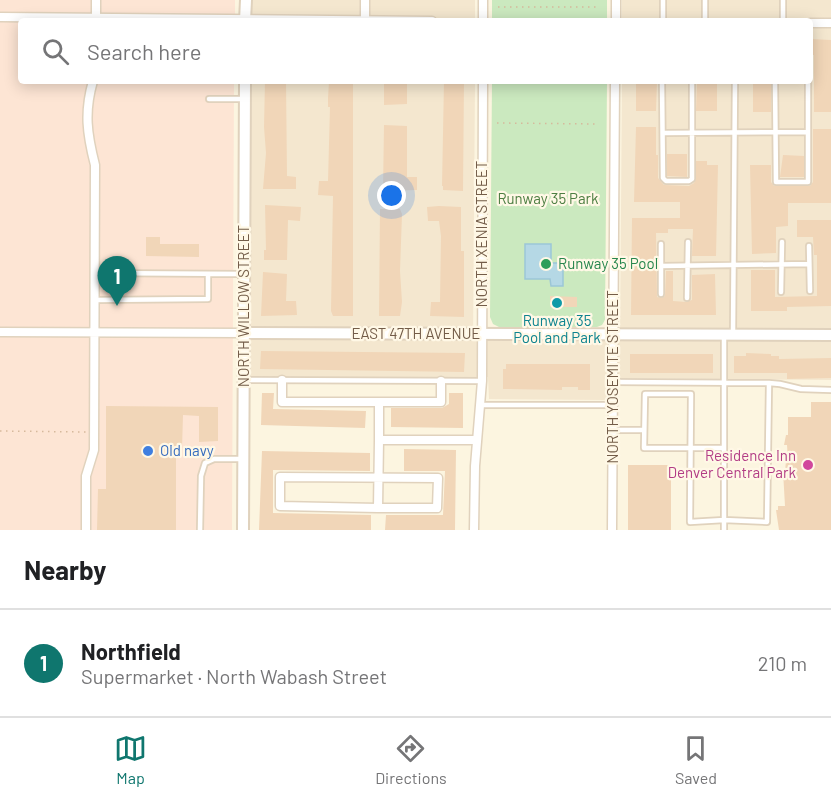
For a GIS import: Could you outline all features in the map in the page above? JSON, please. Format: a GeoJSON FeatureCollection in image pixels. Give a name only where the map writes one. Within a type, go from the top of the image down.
{"type":"FeatureCollection","features":[{"type":"Feature","properties":{"kind":"street"},"geometry":{"type":"LineString","coordinates":[[96,0],[96,18]]}},
{"type":"Feature","properties":{"kind":"street"},"geometry":{"type":"LineString","coordinates":[[245,18],[246,0]]}},
{"type":"Feature","properties":{"kind":"street"},"geometry":{"type":"LineString","coordinates":[[365,0],[365,18]]}},
{"type":"Feature","properties":{"kind":"street"},"geometry":{"type":"LineString","coordinates":[[483,0],[483,18]]}},
{"type":"Feature","properties":{"kind":"street"},"geometry":{"type":"LineString","coordinates":[[616,0],[616,18]]}},
{"type":"Feature","properties":{"kind":"street"},"geometry":{"type":"LineString","coordinates":[[0,16],[48,18]]}},
{"type":"Feature","properties":{"kind":"street"},"geometry":{"type":"LineString","coordinates":[[813,23],[831,23]]}},
{"type":"Feature","properties":{"kind":"street"},"geometry":{"type":"LineString","coordinates":[[86,530],[86,476],[94,450],[95,165],[87,135],[87,100],[92,84]]}},
{"type":"Feature","properties":{"kind":"street","name":"NORTH WILLOW STREET"},"geometry":{"type":"LineString","coordinates":[[243,530],[245,84]]}},
{"type":"Feature","properties":{"kind":"street","name":"NORTH XENIA STREET"},"geometry":{"type":"LineString","coordinates":[[474,530],[474,474],[482,381],[483,84]]}},
{"type":"Feature","properties":{"kind":"street","name":"NORTH YOSEMITE STREET"},"geometry":{"type":"LineString","coordinates":[[612,530],[615,84]]}},
{"type":"Feature","properties":{"kind":"street","name":"EAST 47TH AVENUE"},"geometry":{"type":"LineString","coordinates":[[0,332],[831,335]]}},
{"type":"Feature","properties":{"kind":"street"},"geometry":{"type":"LineString","coordinates":[[282,380],[282,402],[441,402],[441,381]]}},
{"type":"Feature","properties":{"kind":"street"},"geometry":{"type":"LineString","coordinates":[[378,508],[379,402]]}},
{"type":"Feature","properties":{"kind":"street"},"geometry":{"type":"LineString","coordinates":[[379,440],[477,440]]}},
{"type":"Feature","properties":{"kind":"street"},"geometry":{"type":"LineString","coordinates":[[280,477],[438,478],[437,508],[378,508],[280,506],[280,477]]}},
{"type":"Feature","properties":{"kind":"lane"},"geometry":{"type":"LineString","coordinates":[[663,0],[663,18]]}},
{"type":"Feature","properties":{"kind":"lane"},"geometry":{"type":"LineString","coordinates":[[705,0],[705,18]]}},
{"type":"Feature","properties":{"kind":"lane"},"geometry":{"type":"LineString","coordinates":[[783,0],[783,18]]}},
{"type":"Feature","properties":{"kind":"lane"},"geometry":{"type":"LineString","coordinates":[[662,84],[663,178],[666,181],[692,179],[694,133],[692,84]]}},
{"type":"Feature","properties":{"kind":"lane"},"geometry":{"type":"LineString","coordinates":[[724,530],[725,382],[735,266],[735,84]]}},
{"type":"Feature","properties":{"kind":"lane"},"geometry":{"type":"LineString","coordinates":[[775,84],[776,182],[808,182],[808,84]]}},
{"type":"Feature","properties":{"kind":"lane"},"geometry":{"type":"LineString","coordinates":[[209,99],[245,99]]}},
{"type":"Feature","properties":{"kind":"lane"},"geometry":{"type":"LineString","coordinates":[[664,133],[808,132]]}},
{"type":"Feature","properties":{"kind":"lane"},"geometry":{"type":"LineString","coordinates":[[687,298],[688,242]]}},
{"type":"Feature","properties":{"kind":"lane"},"geometry":{"type":"LineString","coordinates":[[781,292],[782,242]]}},
{"type":"Feature","properties":{"kind":"lane"},"geometry":{"type":"LineString","coordinates":[[661,244],[661,294]]}},
{"type":"Feature","properties":{"kind":"lane"},"geometry":{"type":"LineString","coordinates":[[809,246],[810,291]]}},
{"type":"Feature","properties":{"kind":"lane"},"geometry":{"type":"LineString","coordinates":[[661,266],[809,264]]}},
{"type":"Feature","properties":{"kind":"lane"},"geometry":{"type":"LineString","coordinates":[[95,273],[244,274]]}},
{"type":"Feature","properties":{"kind":"lane"},"geometry":{"type":"LineString","coordinates":[[95,300],[208,299],[207,273]]}},
{"type":"Feature","properties":{"kind":"lane"},"geometry":{"type":"LineString","coordinates":[[243,380],[482,381]]}},
{"type":"Feature","properties":{"kind":"lane"},"geometry":{"type":"LineString","coordinates":[[613,382],[769,383],[801,389],[831,390]]}},
{"type":"Feature","properties":{"kind":"lane"},"geometry":{"type":"LineString","coordinates":[[691,382],[690,522],[724,520],[767,522],[769,383]]}},
{"type":"Feature","properties":{"kind":"lane"},"geometry":{"type":"LineString","coordinates":[[691,394],[645,394],[644,448],[724,448]]}},
{"type":"Feature","properties":{"kind":"lane"},"geometry":{"type":"LineString","coordinates":[[480,405],[613,405]]}},
{"type":"Feature","properties":{"kind":"lane"},"geometry":{"type":"LineString","coordinates":[[613,430],[644,430]]}},
{"type":"Feature","properties":{"kind":"lane"},"geometry":{"type":"LineString","coordinates":[[200,530],[201,476],[205,463],[213,459],[243,459]]}},
{"type":"Feature","properties":{"kind":"path"},"geometry":{"type":"LineString","coordinates":[[498,6],[598,8]]}},
{"type":"Feature","properties":{"kind":"path"},"geometry":{"type":"LineString","coordinates":[[497,123],[597,124]]}},
{"type":"Feature","properties":{"kind":"path"},"geometry":{"type":"LineString","coordinates":[[0,431],[94,432]]}},
{"type":"Feature","properties":{"kind":"shaded area"},"geometry":{"type":"Polygon","coordinates":[[[0,0],[235,0],[235,18],[18,18],[18,84],[234,84],[232,530],[0,530],[0,0]]]}},
{"type":"Feature","properties":{"kind":"shaded area"},"geometry":{"type":"Polygon","coordinates":[[[251,0],[475,0],[475,18],[251,18],[251,0]]]}},
{"type":"Feature","properties":{"kind":"shaded area"},"geometry":{"type":"Polygon","coordinates":[[[622,0],[831,0],[831,380],[608,378],[607,400],[489,399],[488,377],[251,377],[251,84],[475,84],[473,339],[620,341],[622,84],[813,84],[813,18],[622,18],[622,0]]]}},
{"type":"Feature","properties":{"kind":"green space"},"geometry":{"type":"Polygon","coordinates":[[[492,0],[607,0],[607,18],[492,18],[492,0]]]}},
{"type":"Feature","properties":{"kind":"green space","name":"Runway 35 Park"},"geometry":{"type":"Polygon","coordinates":[[[492,84],[607,84],[605,320],[597,327],[499,327],[493,324],[490,317],[492,84]]]}},
{"type":"Feature","properties":{"kind":"water","name":"Runway 35 Pool"},"geometry":{"type":"Polygon","coordinates":[[[525,244],[551,244],[551,263],[563,263],[563,286],[551,286],[550,279],[525,279],[525,244]]]}},
{"type":"Feature","properties":{"kind":"building"},"geometry":{"type":"Polygon","coordinates":[[[813,39],[831,40],[831,112],[814,112],[813,39]]]}},
{"type":"Feature","properties":{"kind":"building"},"geometry":{"type":"Polygon","coordinates":[[[265,84],[286,84],[287,176],[296,177],[296,189],[263,189],[266,153],[265,84]]]}},
{"type":"Feature","properties":{"kind":"building"},"geometry":{"type":"Polygon","coordinates":[[[329,84],[353,84],[353,316],[333,316],[331,311],[333,196],[318,195],[319,181],[328,181],[330,107],[328,107],[329,84]]]}},
{"type":"Feature","properties":{"kind":"building"},"geometry":{"type":"Polygon","coordinates":[[[384,84],[407,84],[407,104],[384,105],[384,84]]]}},
{"type":"Feature","properties":{"kind":"building"},"geometry":{"type":"Polygon","coordinates":[[[444,84],[464,84],[463,191],[443,190],[444,84]]]}},
{"type":"Feature","properties":{"kind":"building"},"geometry":{"type":"Polygon","coordinates":[[[636,84],[657,84],[656,111],[636,111],[636,84]]]}},
{"type":"Feature","properties":{"kind":"building"},"geometry":{"type":"Polygon","coordinates":[[[697,84],[717,84],[717,111],[696,111],[697,84]]]}},
{"type":"Feature","properties":{"kind":"building"},"geometry":{"type":"Polygon","coordinates":[[[753,84],[771,84],[771,112],[753,112],[753,84]]]}},
{"type":"Feature","properties":{"kind":"building"},"geometry":{"type":"Polygon","coordinates":[[[384,125],[407,126],[407,177],[417,177],[417,190],[383,191],[384,125]]]}},
{"type":"Feature","properties":{"kind":"building"},"geometry":{"type":"Polygon","coordinates":[[[636,127],[656,127],[658,178],[664,185],[689,186],[694,183],[696,161],[707,161],[707,165],[718,165],[716,256],[692,256],[693,229],[668,229],[668,233],[656,233],[657,297],[665,296],[666,271],[673,271],[673,301],[686,302],[692,300],[692,275],[715,274],[716,315],[631,315],[632,218],[680,218],[680,202],[634,202],[636,127]]]}},
{"type":"Feature","properties":{"kind":"building"},"geometry":{"type":"Polygon","coordinates":[[[813,129],[831,129],[831,203],[788,203],[788,226],[776,227],[776,253],[752,254],[750,165],[771,165],[771,182],[774,186],[810,186],[813,182],[813,129]]]}},
{"type":"Feature","properties":{"kind":"building"},"geometry":{"type":"Polygon","coordinates":[[[667,154],[687,154],[687,177],[667,176],[667,154]]]}},
{"type":"Feature","properties":{"kind":"building"},"geometry":{"type":"Polygon","coordinates":[[[783,155],[804,156],[804,177],[780,177],[783,155]]]}},
{"type":"Feature","properties":{"kind":"building"},"geometry":{"type":"Polygon","coordinates":[[[265,205],[301,207],[300,221],[288,220],[287,260],[264,260],[264,250],[266,250],[265,205]]]}},
{"type":"Feature","properties":{"kind":"building"},"geometry":{"type":"Polygon","coordinates":[[[427,207],[461,207],[464,317],[430,316],[431,302],[440,302],[441,236],[439,221],[428,221],[427,207]]]}},
{"type":"Feature","properties":{"kind":"building"},"geometry":{"type":"Polygon","coordinates":[[[380,209],[400,209],[402,214],[400,316],[379,316],[380,209]]]}},
{"type":"Feature","properties":{"kind":"building"},"geometry":{"type":"Polygon","coordinates":[[[797,220],[831,220],[831,306],[787,307],[787,311],[751,311],[751,270],[775,270],[775,297],[817,296],[817,255],[814,255],[813,237],[797,237],[797,220]]]}},
{"type":"Feature","properties":{"kind":"building"},"geometry":{"type":"Polygon","coordinates":[[[146,237],[160,237],[160,244],[199,244],[199,257],[146,256],[146,237]]]}},
{"type":"Feature","properties":{"kind":"building"},"geometry":{"type":"Polygon","coordinates":[[[263,272],[287,274],[286,301],[296,301],[297,315],[261,316],[263,272]]]}},
{"type":"Feature","properties":{"kind":"building","name":"Runway 35 Pool and Park"},"geometry":{"type":"Polygon","coordinates":[[[550,296],[577,297],[577,307],[550,307],[550,296]]]}},
{"type":"Feature","properties":{"kind":"building"},"geometry":{"type":"Polygon","coordinates":[[[261,351],[465,353],[464,372],[260,369],[261,351]]]}},
{"type":"Feature","properties":{"kind":"building"},"geometry":{"type":"Polygon","coordinates":[[[746,353],[771,354],[771,356],[779,356],[779,359],[831,358],[831,378],[787,379],[787,373],[734,373],[734,356],[746,356],[746,353]]]}},
{"type":"Feature","properties":{"kind":"building"},"geometry":{"type":"Polygon","coordinates":[[[630,354],[713,354],[713,373],[630,373],[630,354]]]}},
{"type":"Feature","properties":{"kind":"building"},"geometry":{"type":"Polygon","coordinates":[[[506,364],[590,364],[590,390],[578,390],[578,387],[562,387],[562,390],[503,389],[503,369],[506,369],[506,364]]]}},
{"type":"Feature","properties":{"kind":"building"},"geometry":{"type":"Polygon","coordinates":[[[262,393],[274,393],[273,409],[366,411],[365,428],[261,425],[262,393]]]}},
{"type":"Feature","properties":{"kind":"building"},"geometry":{"type":"Polygon","coordinates":[[[449,393],[463,393],[463,428],[391,427],[391,408],[442,408],[449,404],[449,393]]]}},
{"type":"Feature","properties":{"kind":"building","name":"Residence Inn Denver Central Park"},"geometry":{"type":"Polygon","coordinates":[[[811,402],[831,402],[831,530],[779,530],[776,510],[778,506],[785,506],[783,471],[788,461],[787,445],[784,445],[786,435],[788,435],[788,417],[811,417],[811,402]]]}},
{"type":"Feature","properties":{"kind":"building"},"geometry":{"type":"Polygon","coordinates":[[[106,406],[218,407],[218,441],[199,442],[199,416],[183,415],[182,449],[176,449],[176,530],[97,530],[98,489],[106,489],[106,406]]]}},
{"type":"Feature","properties":{"kind":"building"},"geometry":{"type":"Polygon","coordinates":[[[404,449],[456,450],[455,530],[385,530],[386,515],[443,515],[445,471],[404,471],[404,449]]]}},
{"type":"Feature","properties":{"kind":"building"},"geometry":{"type":"Polygon","coordinates":[[[262,451],[370,453],[370,471],[273,470],[273,513],[371,515],[371,530],[259,530],[262,451]]]}},
{"type":"Feature","properties":{"kind":"building"},"geometry":{"type":"Polygon","coordinates":[[[628,465],[671,465],[671,530],[628,530],[628,465]]]}},
{"type":"Feature","properties":{"kind":"place","name":"Runway 35 Pool"},"geometry":{"type":"Point","coordinates":[546,264]}},
{"type":"Feature","properties":{"kind":"place","name":"Runway 35 Pool and Park"},"geometry":{"type":"Point","coordinates":[557,303]}},
{"type":"Feature","properties":{"kind":"place","name":"Northfield"},"geometry":{"type":"Point","coordinates":[117,306]}},
{"type":"Feature","properties":{"kind":"place","name":"Old navy"},"geometry":{"type":"Point","coordinates":[148,451]}},
{"type":"Feature","properties":{"kind":"place","name":"Residence Inn Denver Central Park"},"geometry":{"type":"Point","coordinates":[808,465]}}]}
